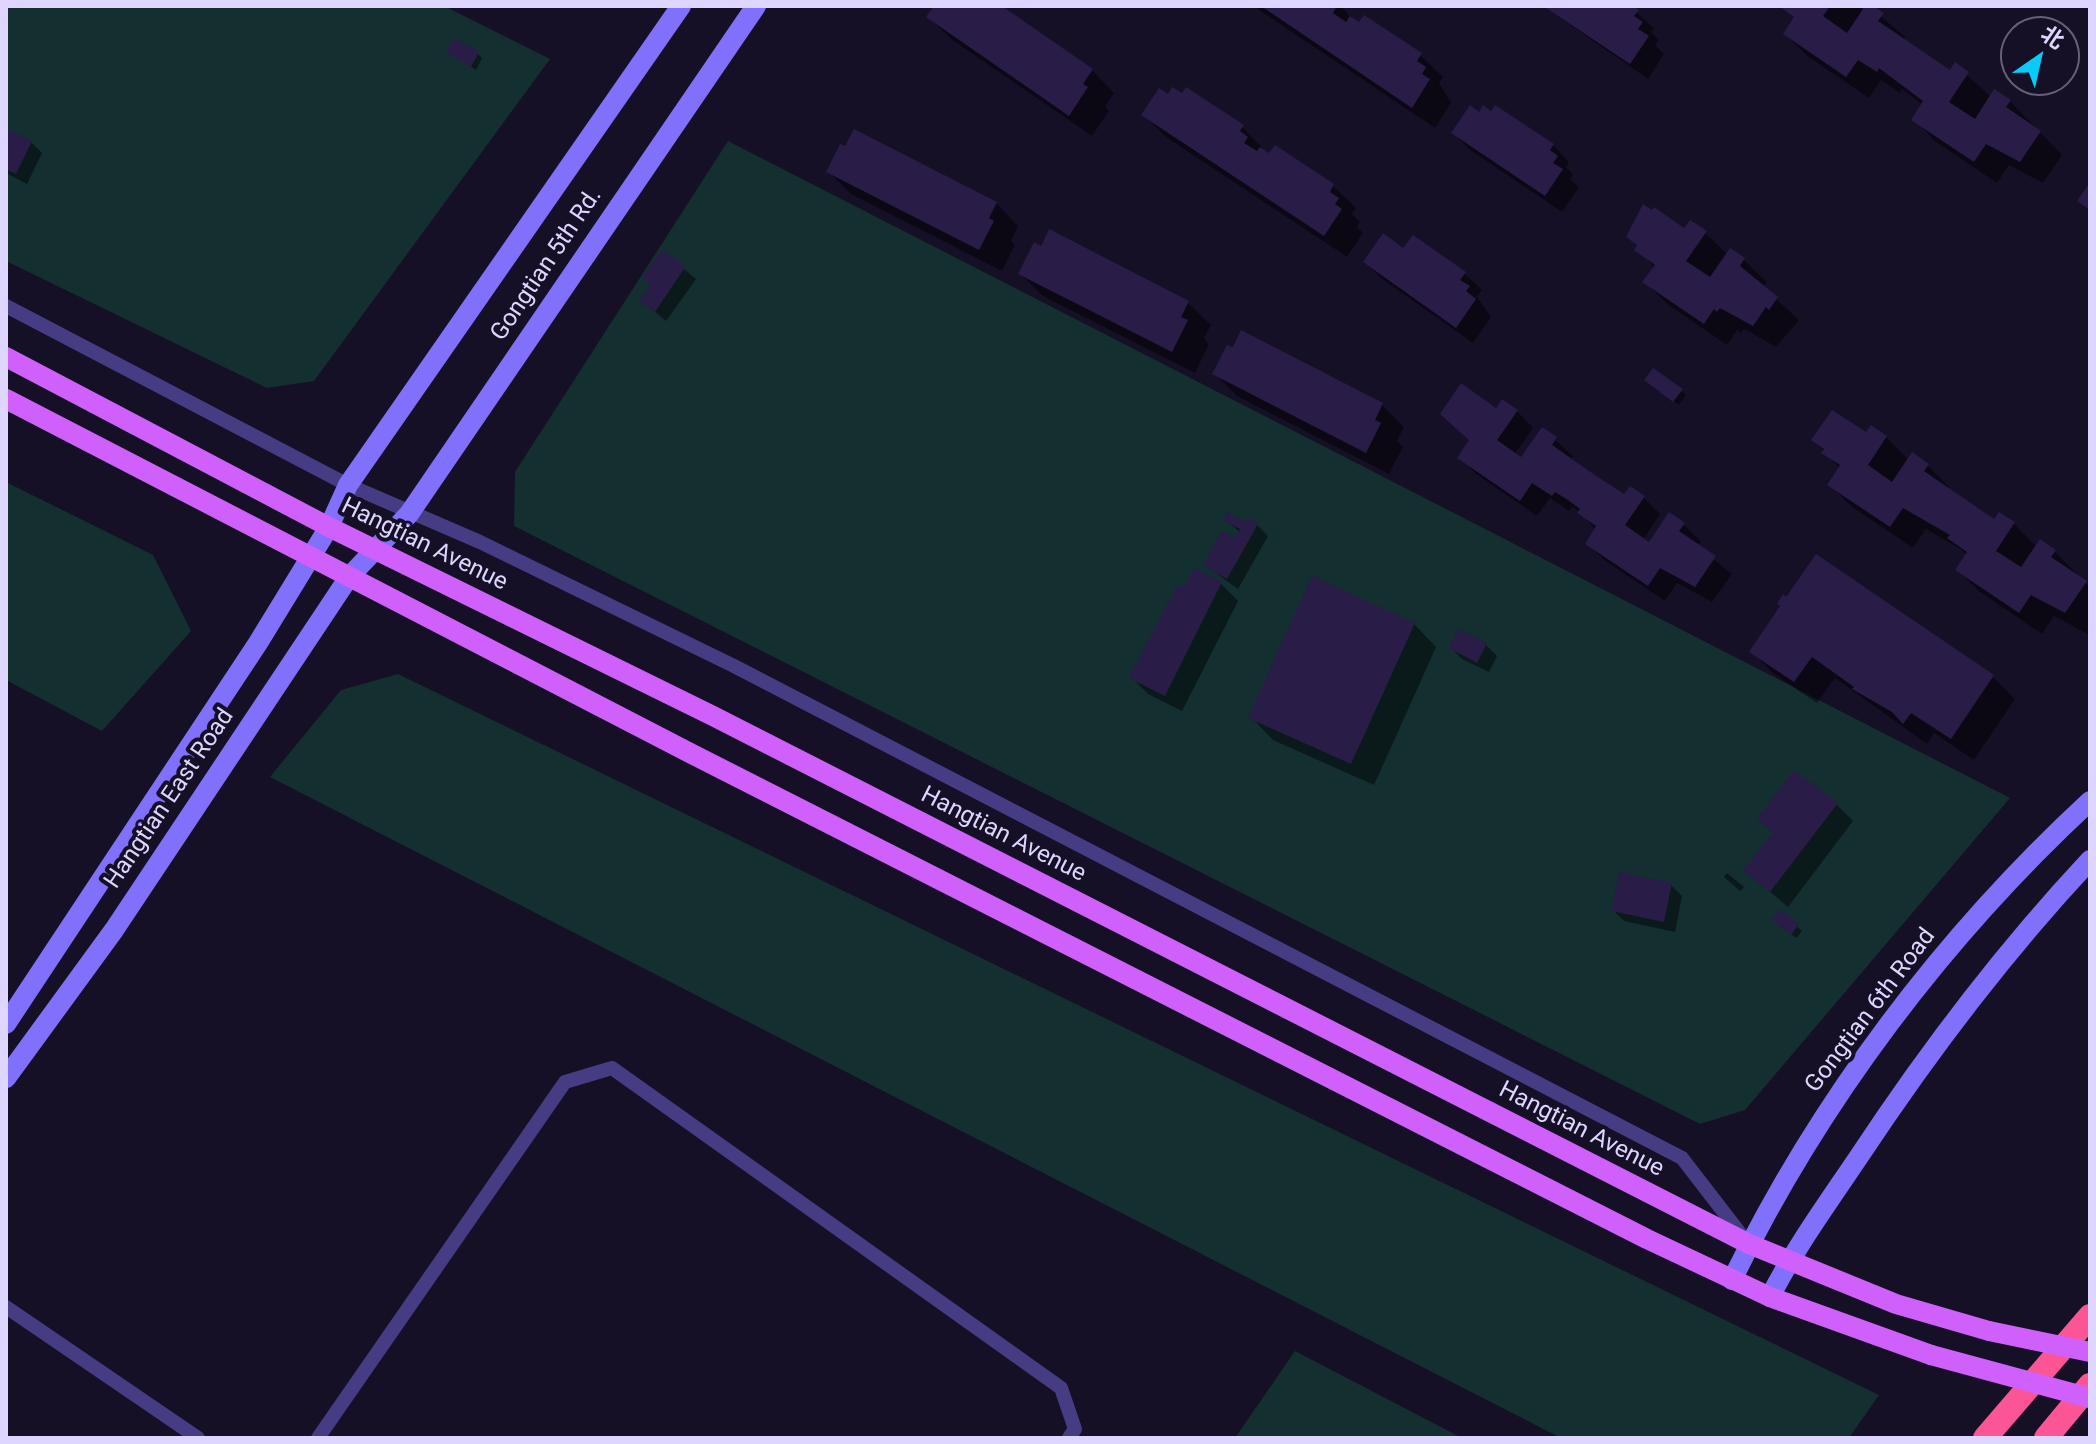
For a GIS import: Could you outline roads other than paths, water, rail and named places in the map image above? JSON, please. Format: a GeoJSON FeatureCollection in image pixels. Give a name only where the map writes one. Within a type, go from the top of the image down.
{"type":"FeatureCollection","features":[{"type":"Feature","properties":{"kind":"highway"},"geometry":{"type":"LineString","coordinates":[[1985,1438],[2090,1316]]}},
{"type":"Feature","properties":{"kind":"highway"},"geometry":{"type":"LineString","coordinates":[[2046,1438],[2090,1385]]}},
{"type":"Feature","properties":{"kind":"main road","name":"Gongtian 5th Rd."},"geometry":{"type":"LineString","coordinates":[[329,527],[348,485],[681,6]]}},
{"type":"Feature","properties":{"kind":"main road","name":"Gongtian 5th Rd."},"geometry":{"type":"LineString","coordinates":[[375,550],[409,514],[756,6]]}},
{"type":"Feature","properties":{"kind":"main road","name":"Hangtian Avenue"},"geometry":{"type":"LineString","coordinates":[[6,357],[329,527],[713,716],[1749,1244],[1896,1304],[1989,1331],[2090,1352]]}},
{"type":"Feature","properties":{"kind":"main road"},"geometry":{"type":"LineString","coordinates":[[6,399],[690,753],[1732,1280],[1770,1297],[1931,1355],[2090,1398]]}},
{"type":"Feature","properties":{"kind":"main road","name":"Hangtian East Road"},"geometry":{"type":"LineString","coordinates":[[6,1024],[258,643],[329,527]]}},
{"type":"Feature","properties":{"kind":"main road","name":"Hangtian East Road"},"geometry":{"type":"LineString","coordinates":[[6,1078],[114,930],[349,577],[375,550]]}},
{"type":"Feature","properties":{"kind":"main road","name":"Gongtian 6th Road"},"geometry":{"type":"LineString","coordinates":[[1732,1280],[1806,1144],[1882,1035],[1968,925],[2028,858],[2090,801]]}},
{"type":"Feature","properties":{"kind":"main road"},"geometry":{"type":"LineString","coordinates":[[1770,1297],[1789,1261],[1919,1064],[1977,990],[2090,860]]}},
{"type":"Feature","properties":{"kind":"lane"},"geometry":{"type":"LineString","coordinates":[[6,306],[348,485],[409,514],[480,542],[734,666],[1682,1158],[1749,1244]]}},
{"type":"Feature","properties":{"kind":"lane"},"geometry":{"type":"LineString","coordinates":[[318,1438],[565,1082],[612,1068],[1061,1388],[1075,1429],[1069,1438]]}},
{"type":"Feature","properties":{"kind":"lane"},"geometry":{"type":"LineString","coordinates":[[6,1307],[198,1438]]}}]}
